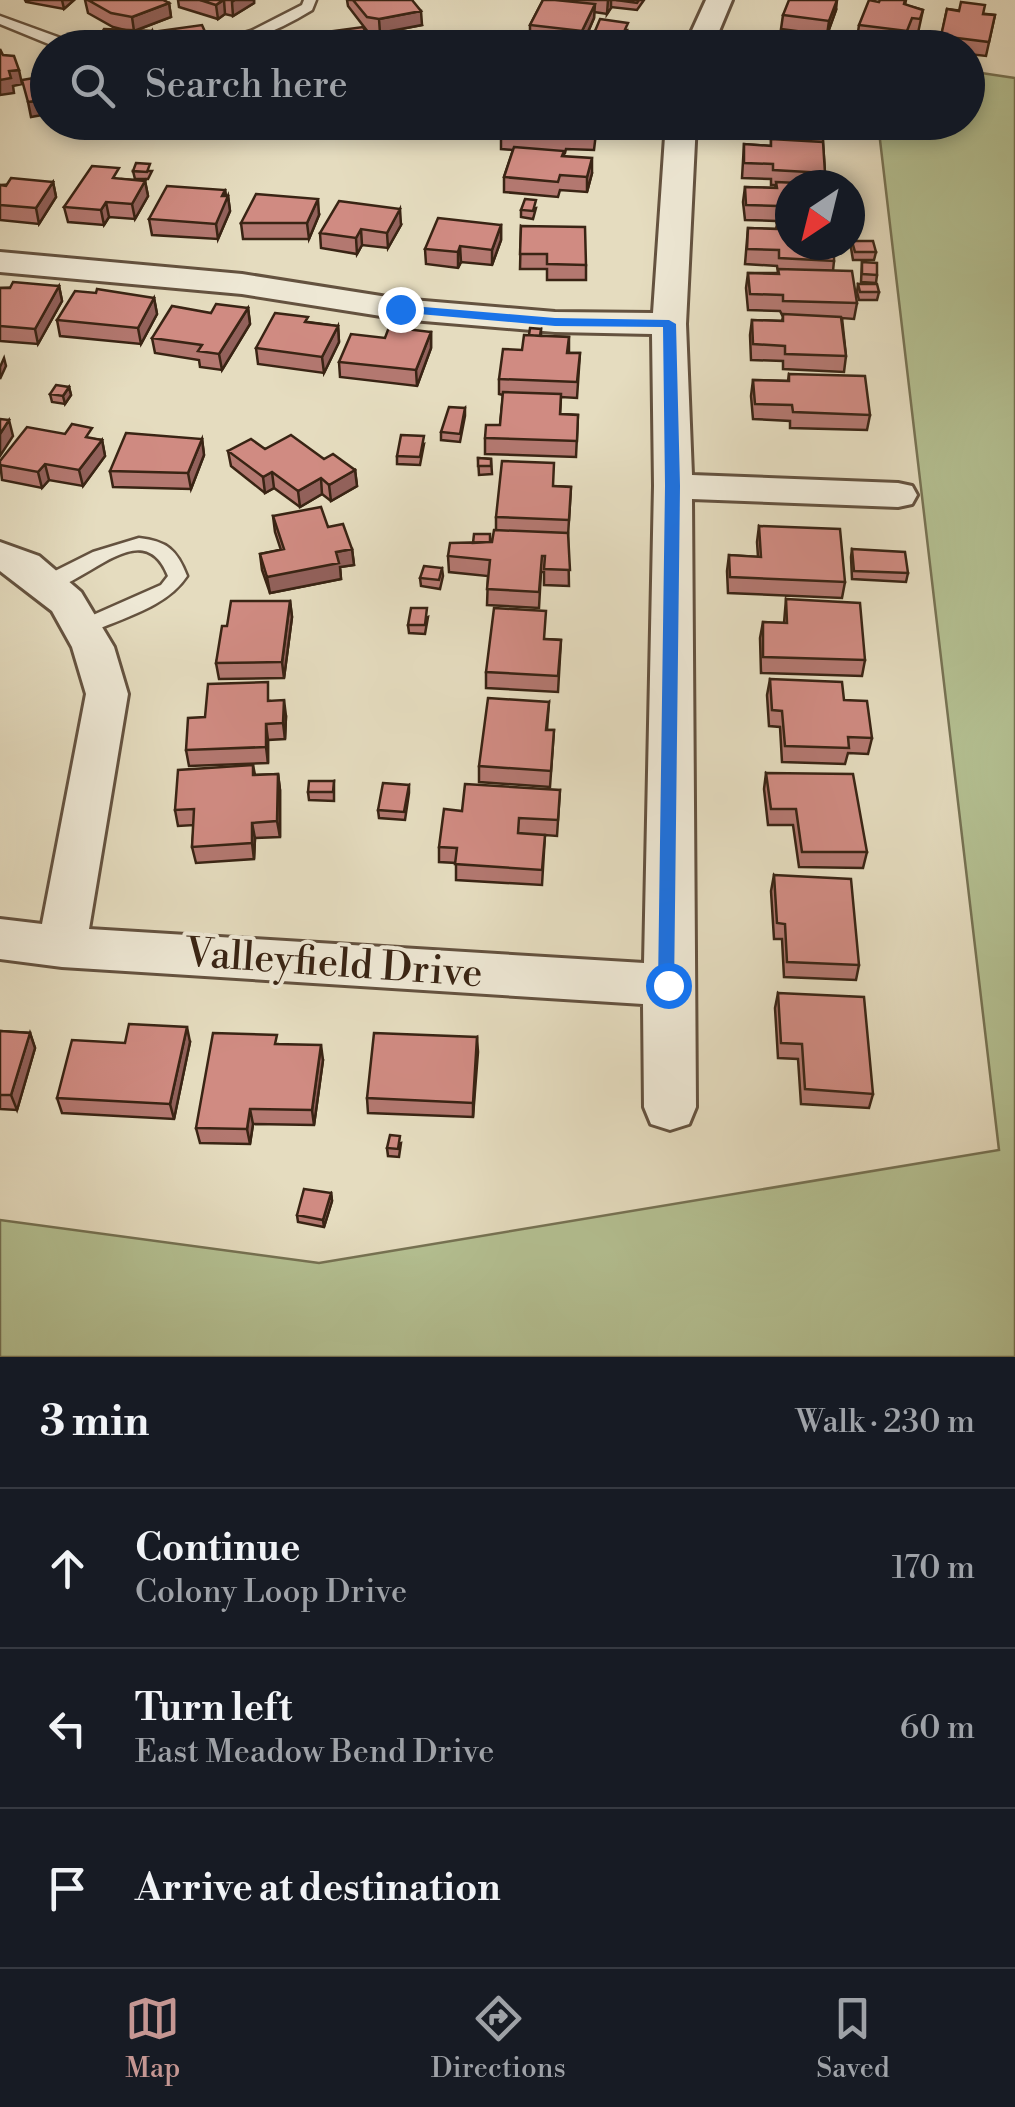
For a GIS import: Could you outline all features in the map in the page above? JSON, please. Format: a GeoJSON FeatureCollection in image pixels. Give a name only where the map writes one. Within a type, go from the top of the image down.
{"type":"FeatureCollection","features":[{"type":"Feature","properties":{"kind":"street"},"geometry":{"type":"LineString","coordinates":[[706,30],[718,0]]}},
{"type":"Feature","properties":{"kind":"street"},"geometry":{"type":"LineString","coordinates":[[670,1107],[669,324],[680,140]]}},
{"type":"Feature","properties":{"kind":"street"},"geometry":{"type":"LineString","coordinates":[[0,262],[242,284],[400,309],[555,322],[669,324]]}},
{"type":"Feature","properties":{"kind":"street"},"geometry":{"type":"LineString","coordinates":[[672,486],[898,495]]}},
{"type":"Feature","properties":{"kind":"street"},"geometry":{"type":"LineString","coordinates":[[0,554],[25,566],[67,602],[93,647],[107,694],[62,947]]}},
{"type":"Feature","properties":{"kind":"street","name":"Valleyfield Drive"},"geometry":{"type":"LineString","coordinates":[[0,938],[62,947],[668,985]]}},
{"type":"Feature","properties":{"kind":"lane"},"geometry":{"type":"LineString","coordinates":[[268,30],[308,7],[310,0]]}},
{"type":"Feature","properties":{"kind":"lane"},"geometry":{"type":"LineString","coordinates":[[0,20],[30,32]]}},
{"type":"Feature","properties":{"kind":"lane"},"geometry":{"type":"LineString","coordinates":[[46,584],[124,545],[148,543],[164,550],[176,562],[178,576],[168,590],[82,628]]}},
{"type":"Feature","properties":{"kind":"green space"},"geometry":{"type":"Polygon","coordinates":[[[985,74],[1015,78],[1015,1357],[0,1357],[0,1220],[319,1263],[999,1150],[880,140],[985,140],[985,74]]]}},
{"type":"Feature","properties":{"kind":"building"},"geometry":{"type":"Polygon","coordinates":[[[88,0],[169,3],[132,17],[111,13],[88,0]]]}},
{"type":"Feature","properties":{"kind":"building"},"geometry":{"type":"Polygon","coordinates":[[[353,0],[412,0],[421,11],[379,19],[367,17],[353,0]]]}},
{"type":"Feature","properties":{"kind":"building"},"geometry":{"type":"Polygon","coordinates":[[[543,0],[595,4],[582,30],[530,25],[543,0]]]}},
{"type":"Feature","properties":{"kind":"building"},"geometry":{"type":"Polygon","coordinates":[[[789,0],[837,0],[829,21],[783,15],[789,0]]]}},
{"type":"Feature","properties":{"kind":"building"},"geometry":{"type":"Polygon","coordinates":[[[869,0],[905,0],[904,4],[923,10],[920,19],[912,18],[907,30],[859,25],[869,0]]]}},
{"type":"Feature","properties":{"kind":"building"},"geometry":{"type":"Polygon","coordinates":[[[961,2],[985,5],[983,14],[995,15],[989,42],[985,42],[985,30],[942,30],[947,9],[959,11],[961,2]]]}},
{"type":"Feature","properties":{"kind":"building"},"geometry":{"type":"Polygon","coordinates":[[[600,19],[628,23],[625,30],[595,30],[600,19]]]}},
{"type":"Feature","properties":{"kind":"building"},"geometry":{"type":"Polygon","coordinates":[[[202,25],[204,30],[166,30],[202,25]]]}},
{"type":"Feature","properties":{"kind":"building"},"geometry":{"type":"Polygon","coordinates":[[[0,49],[3,55],[14,56],[19,70],[9,71],[11,78],[0,80],[0,49]]]}},
{"type":"Feature","properties":{"kind":"building"},"geometry":{"type":"Polygon","coordinates":[[[30,79],[30,102],[28,102],[22,80],[30,79]]]}},
{"type":"Feature","properties":{"kind":"building"},"geometry":{"type":"Polygon","coordinates":[[[771,140],[823,142],[825,170],[773,170],[773,164],[744,163],[744,144],[771,146],[771,140]]]}},
{"type":"Feature","properties":{"kind":"building"},"geometry":{"type":"Polygon","coordinates":[[[514,147],[564,151],[562,156],[592,158],[587,177],[560,175],[558,182],[504,177],[514,147]]]}},
{"type":"Feature","properties":{"kind":"building"},"geometry":{"type":"Polygon","coordinates":[[[136,163],[150,164],[147,172],[133,171],[136,163]]]}},
{"type":"Feature","properties":{"kind":"building"},"geometry":{"type":"Polygon","coordinates":[[[92,166],[119,168],[113,178],[145,181],[132,204],[106,202],[101,210],[64,207],[92,166]]]}},
{"type":"Feature","properties":{"kind":"building"},"geometry":{"type":"Polygon","coordinates":[[[11,178],[53,182],[36,208],[0,205],[0,185],[6,186],[11,178]]]}},
{"type":"Feature","properties":{"kind":"building"},"geometry":{"type":"Polygon","coordinates":[[[167,186],[225,190],[222,196],[228,196],[216,224],[149,219],[167,186]]]}},
{"type":"Feature","properties":{"kind":"building"},"geometry":{"type":"Polygon","coordinates":[[[745,187],[775,188],[775,206],[746,205],[745,187]]]}},
{"type":"Feature","properties":{"kind":"building"},"geometry":{"type":"Polygon","coordinates":[[[256,194],[318,199],[307,223],[241,223],[256,194]]]}},
{"type":"Feature","properties":{"kind":"building"},"geometry":{"type":"Polygon","coordinates":[[[525,199],[536,200],[533,211],[521,210],[525,199]]]}},
{"type":"Feature","properties":{"kind":"building"},"geometry":{"type":"Polygon","coordinates":[[[339,201],[400,209],[387,233],[361,229],[356,238],[320,233],[339,201]]]}},
{"type":"Feature","properties":{"kind":"building"},"geometry":{"type":"Polygon","coordinates":[[[438,218],[501,225],[492,250],[460,246],[458,252],[425,249],[438,218]]]}},
{"type":"Feature","properties":{"kind":"building"},"geometry":{"type":"Polygon","coordinates":[[[521,226],[585,227],[586,265],[547,264],[547,254],[520,254],[521,226]]]}},
{"type":"Feature","properties":{"kind":"building"},"geometry":{"type":"Polygon","coordinates":[[[748,228],[775,229],[775,250],[747,249],[748,228]]]}},
{"type":"Feature","properties":{"kind":"building"},"geometry":{"type":"Polygon","coordinates":[[[865,241],[873,241],[876,252],[865,252],[865,241]]]}},
{"type":"Feature","properties":{"kind":"building"},"geometry":{"type":"Polygon","coordinates":[[[862,262],[877,263],[877,275],[862,274],[862,262]]]}},
{"type":"Feature","properties":{"kind":"building"},"geometry":{"type":"Polygon","coordinates":[[[778,269],[852,271],[857,303],[783,301],[783,295],[750,294],[748,273],[779,274],[778,269]]]}},
{"type":"Feature","properties":{"kind":"building"},"geometry":{"type":"Polygon","coordinates":[[[13,282],[59,286],[35,329],[0,326],[0,288],[10,288],[13,282]]]}},
{"type":"Feature","properties":{"kind":"building"},"geometry":{"type":"Polygon","coordinates":[[[858,284],[877,284],[879,292],[860,292],[858,284]]]}},
{"type":"Feature","properties":{"kind":"building"},"geometry":{"type":"Polygon","coordinates":[[[97,289],[154,298],[138,328],[57,320],[75,291],[96,293],[97,289]]]}},
{"type":"Feature","properties":{"kind":"building"},"geometry":{"type":"Polygon","coordinates":[[[216,304],[248,308],[219,354],[198,351],[202,345],[152,338],[172,306],[211,313],[216,304]]]}},
{"type":"Feature","properties":{"kind":"building"},"geometry":{"type":"Polygon","coordinates":[[[275,313],[338,326],[322,357],[256,348],[275,313]]]}},
{"type":"Feature","properties":{"kind":"building"},"geometry":{"type":"Polygon","coordinates":[[[783,314],[841,317],[846,356],[785,354],[785,346],[753,344],[752,320],[783,321],[783,314]]]}},
{"type":"Feature","properties":{"kind":"building"},"geometry":{"type":"Polygon","coordinates":[[[389,327],[431,332],[416,370],[339,362],[351,334],[385,338],[389,327]]]}},
{"type":"Feature","properties":{"kind":"building"},"geometry":{"type":"Polygon","coordinates":[[[530,328],[541,329],[540,336],[529,335],[530,328]]]}},
{"type":"Feature","properties":{"kind":"building"},"geometry":{"type":"Polygon","coordinates":[[[524,335],[569,337],[567,353],[580,353],[577,382],[499,379],[503,349],[522,350],[524,335]]]}},
{"type":"Feature","properties":{"kind":"building"},"geometry":{"type":"Polygon","coordinates":[[[789,374],[865,376],[870,415],[793,412],[792,405],[755,404],[753,380],[789,381],[789,374]]]}},
{"type":"Feature","properties":{"kind":"building"},"geometry":{"type":"Polygon","coordinates":[[[56,385],[69,387],[63,396],[50,394],[56,385]]]}},
{"type":"Feature","properties":{"kind":"building"},"geometry":{"type":"Polygon","coordinates":[[[503,392],[561,394],[560,414],[578,415],[577,441],[485,438],[486,425],[500,425],[503,392]]]}},
{"type":"Feature","properties":{"kind":"building"},"geometry":{"type":"Polygon","coordinates":[[[449,407],[465,408],[460,434],[441,432],[449,407]]]}},
{"type":"Feature","properties":{"kind":"building"},"geometry":{"type":"Polygon","coordinates":[[[0,419],[9,420],[0,434],[0,419]]]}},
{"type":"Feature","properties":{"kind":"building"},"geometry":{"type":"Polygon","coordinates":[[[72,424],[92,428],[86,437],[102,440],[79,470],[45,464],[38,472],[0,465],[27,427],[65,434],[72,424]]]}},
{"type":"Feature","properties":{"kind":"building"},"geometry":{"type":"Polygon","coordinates":[[[126,433],[202,439],[188,473],[110,471],[126,433]]]}},
{"type":"Feature","properties":{"kind":"building"},"geometry":{"type":"Polygon","coordinates":[[[291,435],[324,459],[333,454],[355,470],[329,485],[321,478],[298,491],[272,472],[263,477],[228,451],[251,439],[265,449],[291,435]]]}},
{"type":"Feature","properties":{"kind":"building"},"geometry":{"type":"Polygon","coordinates":[[[401,435],[424,436],[420,457],[397,456],[401,435]]]}},
{"type":"Feature","properties":{"kind":"building"},"geometry":{"type":"Polygon","coordinates":[[[478,458],[491,459],[491,466],[478,466],[478,458]]]}},
{"type":"Feature","properties":{"kind":"building"},"geometry":{"type":"Polygon","coordinates":[[[502,461],[554,463],[553,486],[571,487],[569,520],[496,517],[502,461]]]}},
{"type":"Feature","properties":{"kind":"building"},"geometry":{"type":"Polygon","coordinates":[[[321,507],[328,527],[343,524],[352,549],[336,552],[339,563],[267,577],[260,554],[284,549],[273,516],[321,507]]]}},
{"type":"Feature","properties":{"kind":"building"},"geometry":{"type":"Polygon","coordinates":[[[759,526],[840,529],[845,582],[730,577],[729,555],[761,557],[759,526]]]}},
{"type":"Feature","properties":{"kind":"building"},"geometry":{"type":"Polygon","coordinates":[[[494,530],[568,533],[570,570],[544,569],[542,556],[539,592],[487,589],[490,560],[448,556],[450,543],[492,542],[494,530]]]}},
{"type":"Feature","properties":{"kind":"building"},"geometry":{"type":"Polygon","coordinates":[[[474,534],[490,534],[490,542],[473,543],[474,534]]]}},
{"type":"Feature","properties":{"kind":"building"},"geometry":{"type":"Polygon","coordinates":[[[852,549],[905,552],[908,573],[854,571],[852,549]]]}},
{"type":"Feature","properties":{"kind":"building"},"geometry":{"type":"Polygon","coordinates":[[[424,566],[442,568],[439,580],[420,578],[424,566]]]}},
{"type":"Feature","properties":{"kind":"building"},"geometry":{"type":"Polygon","coordinates":[[[786,599],[860,603],[865,660],[763,657],[763,622],[787,623],[786,599]]]}},
{"type":"Feature","properties":{"kind":"building"},"geometry":{"type":"Polygon","coordinates":[[[231,601],[290,601],[282,662],[216,663],[231,601]]]}},
{"type":"Feature","properties":{"kind":"building"},"geometry":{"type":"Polygon","coordinates":[[[411,608],[427,608],[425,625],[408,625],[411,608]]]}},
{"type":"Feature","properties":{"kind":"building"},"geometry":{"type":"Polygon","coordinates":[[[494,608],[546,611],[544,639],[561,640],[558,676],[486,672],[494,608]]]}},
{"type":"Feature","properties":{"kind":"building"},"geometry":{"type":"Polygon","coordinates":[[[770,679],[842,682],[844,700],[867,701],[872,738],[848,737],[849,748],[785,746],[782,711],[772,710],[770,679]]]}},
{"type":"Feature","properties":{"kind":"building"},"geometry":{"type":"Polygon","coordinates":[[[268,682],[268,701],[284,700],[283,723],[266,724],[266,747],[186,750],[188,718],[205,717],[208,684],[268,682]]]}},
{"type":"Feature","properties":{"kind":"building"},"geometry":{"type":"Polygon","coordinates":[[[488,698],[549,702],[546,730],[554,730],[551,771],[479,766],[488,698]]]}},
{"type":"Feature","properties":{"kind":"building"},"geometry":{"type":"Polygon","coordinates":[[[253,765],[253,775],[278,774],[277,821],[252,823],[252,843],[192,847],[194,809],[175,810],[178,770],[253,765]]]}},
{"type":"Feature","properties":{"kind":"building"},"geometry":{"type":"Polygon","coordinates":[[[766,773],[853,774],[867,852],[802,852],[796,809],[771,809],[766,773]]]}},
{"type":"Feature","properties":{"kind":"building"},"geometry":{"type":"Polygon","coordinates":[[[309,781],[334,781],[333,792],[308,792],[309,781]]]}},
{"type":"Feature","properties":{"kind":"building"},"geometry":{"type":"Polygon","coordinates":[[[383,783],[409,785],[404,812],[378,810],[383,783]]]}},
{"type":"Feature","properties":{"kind":"building"},"geometry":{"type":"Polygon","coordinates":[[[465,784],[560,790],[558,820],[519,818],[518,833],[545,835],[542,870],[455,864],[457,848],[439,847],[444,809],[462,811],[465,784]]]}},
{"type":"Feature","properties":{"kind":"building"},"geometry":{"type":"Polygon","coordinates":[[[774,875],[851,879],[859,965],[787,962],[785,924],[777,923],[774,875]]]}},
{"type":"Feature","properties":{"kind":"building"},"geometry":{"type":"Polygon","coordinates":[[[778,993],[864,997],[873,1094],[805,1089],[802,1044],[781,1043],[778,993]]]}},
{"type":"Feature","properties":{"kind":"building"},"geometry":{"type":"Polygon","coordinates":[[[129,1024],[187,1027],[170,1104],[57,1098],[72,1040],[125,1043],[129,1024]]]}},
{"type":"Feature","properties":{"kind":"building"},"geometry":{"type":"Polygon","coordinates":[[[0,1031],[30,1033],[11,1095],[0,1095],[0,1031]]]}},
{"type":"Feature","properties":{"kind":"building"},"geometry":{"type":"Polygon","coordinates":[[[213,1033],[277,1035],[275,1044],[321,1045],[312,1110],[250,1109],[247,1129],[196,1128],[213,1033]]]}},
{"type":"Feature","properties":{"kind":"building"},"geometry":{"type":"Polygon","coordinates":[[[374,1033],[477,1037],[473,1103],[367,1098],[374,1033]]]}},
{"type":"Feature","properties":{"kind":"building"},"geometry":{"type":"Polygon","coordinates":[[[390,1135],[400,1136],[398,1149],[387,1148],[390,1135]]]}},
{"type":"Feature","properties":{"kind":"building"},"geometry":{"type":"Polygon","coordinates":[[[304,1189],[331,1193],[323,1220],[297,1215],[304,1189]]]}},
{"type":"Feature","properties":{"kind":"route"},"geometry":{"type":"LineString","coordinates":[[400,309],[555,322],[669,324],[672,486],[668,985]]}}]}
